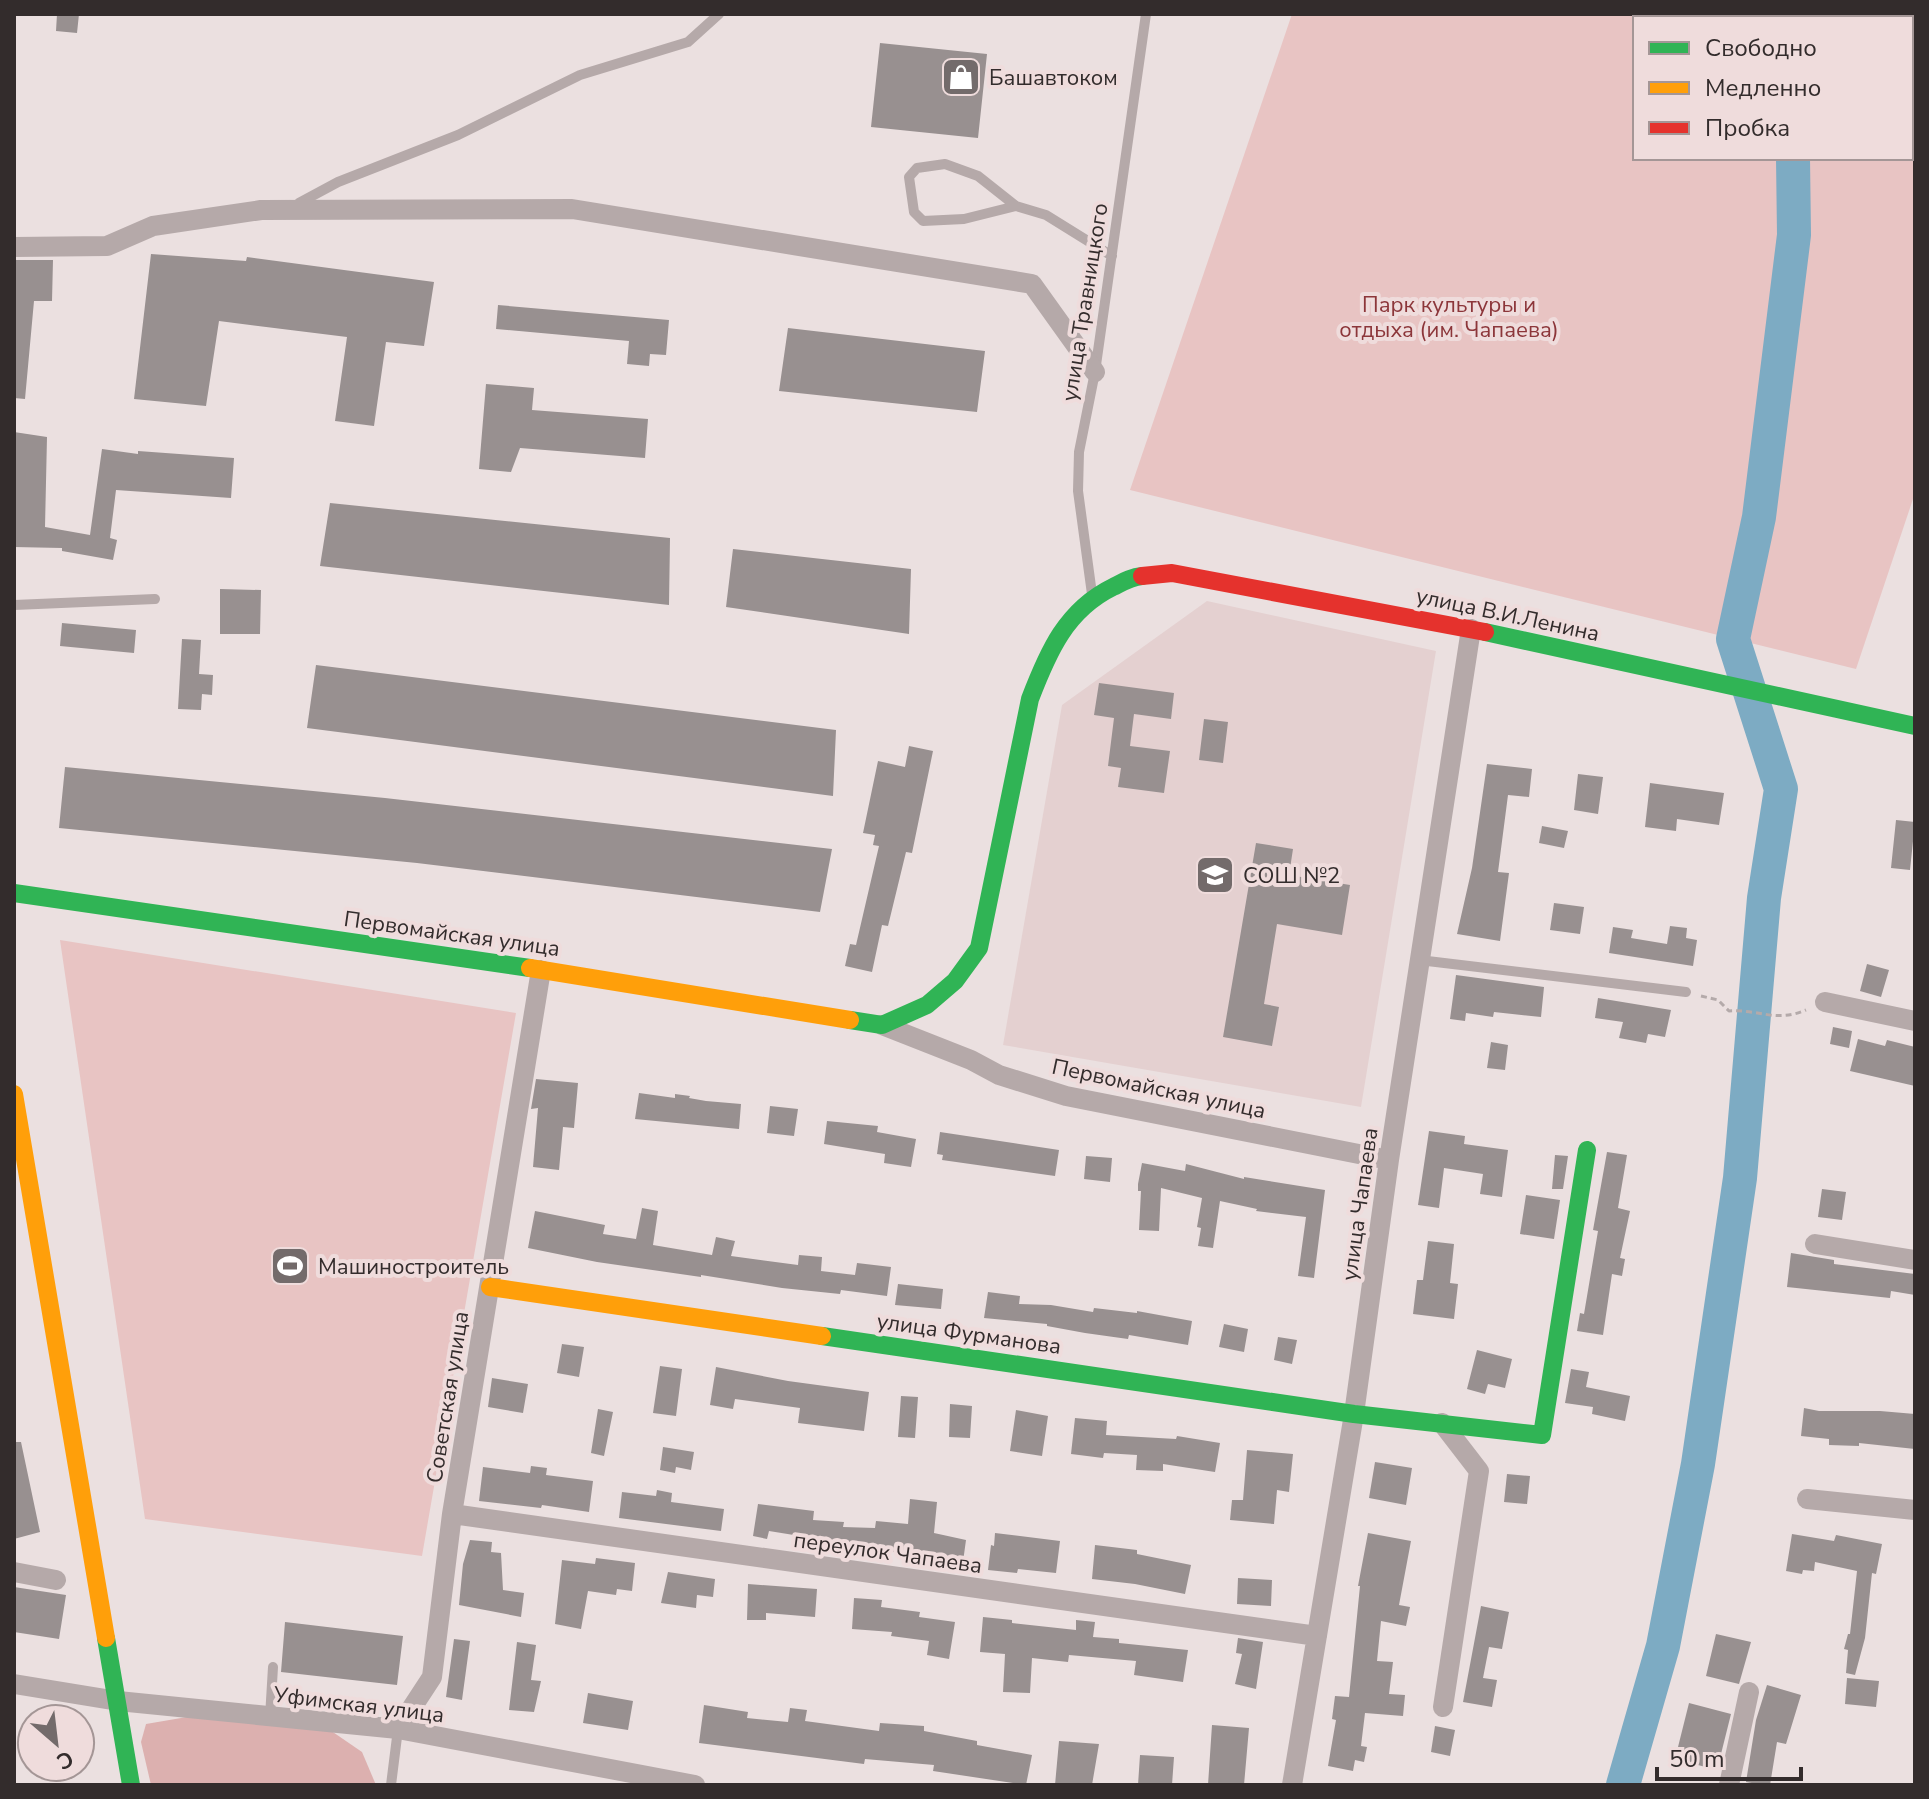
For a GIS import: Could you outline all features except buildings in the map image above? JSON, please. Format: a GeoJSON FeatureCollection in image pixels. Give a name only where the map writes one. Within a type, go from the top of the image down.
{"type":"FeatureCollection","features":[{"type":"Feature","properties":{"kind":"main road","name":"улица В.И.Ленина"},"geometry":{"type":"LineString","coordinates":[[1092,597],[1132,577],[1172,573],[1471,629],[1915,726]]}},
{"type":"Feature","properties":{"kind":"main road"},"geometry":{"type":"LineString","coordinates":[[882,1025],[927,1005],[955,981],[979,948],[1030,699],[1045,660],[1068,622],[1092,597]]}},
{"type":"Feature","properties":{"kind":"main road","name":"Первомайская улица"},"geometry":{"type":"LineString","coordinates":[[14,893],[541,970],[882,1025]]}},
{"type":"Feature","properties":{"kind":"main road"},"geometry":{"type":"LineString","coordinates":[[14,1094],[22,1183],[131,1785]]}},
{"type":"Feature","properties":{"kind":"main road","name":"улица Фурманова"},"geometry":{"type":"LineString","coordinates":[[490,1287],[1354,1414],[1542,1435],[1587,1150]]}},
{"type":"Feature","properties":{"kind":"street"},"geometry":{"type":"LineString","coordinates":[[14,247],[107,246],[153,226],[261,210],[572,209],[1032,284],[1095,372]]}},
{"type":"Feature","properties":{"kind":"street","name":"улица Чапаева"},"geometry":{"type":"LineString","coordinates":[[1292,1785],[1354,1414],[1389,1160],[1471,629]]}},
{"type":"Feature","properties":{"kind":"street","name":"Советская улица"},"geometry":{"type":"LineString","coordinates":[[398,1729],[432,1677],[452,1514],[541,970]]}},
{"type":"Feature","properties":{"kind":"street"},"geometry":{"type":"LineString","coordinates":[[1825,1002],[1915,1021]]}},
{"type":"Feature","properties":{"kind":"street","name":"Первомайская улица"},"geometry":{"type":"LineString","coordinates":[[882,1025],[971,1060],[999,1075],[1066,1096],[1389,1160]]}},
{"type":"Feature","properties":{"kind":"street"},"geometry":{"type":"LineString","coordinates":[[1815,1244],[1915,1260]]}},
{"type":"Feature","properties":{"kind":"street"},"geometry":{"type":"LineString","coordinates":[[1442,1423],[1479,1471],[1443,1707]]}},
{"type":"Feature","properties":{"kind":"street"},"geometry":{"type":"LineString","coordinates":[[1807,1499],[1915,1510]]}},
{"type":"Feature","properties":{"kind":"street","name":"переулок Чапаева"},"geometry":{"type":"LineString","coordinates":[[452,1514],[1317,1636]]}},
{"type":"Feature","properties":{"kind":"street"},"geometry":{"type":"LineString","coordinates":[[14,1572],[56,1580]]}},
{"type":"Feature","properties":{"kind":"street","name":"Уфимская улица"},"geometry":{"type":"LineString","coordinates":[[14,1684],[118,1701],[398,1729],[682,1784]]}},
{"type":"Feature","properties":{"kind":"street"},"geometry":{"type":"LineString","coordinates":[[1729,1785],[1749,1692]]}},
{"type":"Feature","properties":{"kind":"lane"},"geometry":{"type":"LineString","coordinates":[[296,210],[299,203],[338,182],[458,135],[580,75],[688,42],[719,14]]}},
{"type":"Feature","properties":{"kind":"lane","name":"улица Травницкого"},"geometry":{"type":"LineString","coordinates":[[1092,597],[1078,491],[1079,452],[1095,372],[1146,14]]}},
{"type":"Feature","properties":{"kind":"lane"},"geometry":{"type":"LineString","coordinates":[[1016,206],[964,219],[923,221],[914,212],[909,177],[917,168],[945,164],[978,176],[1016,206],[1046,215],[1112,256]]}},
{"type":"Feature","properties":{"kind":"lane"},"geometry":{"type":"LineString","coordinates":[[14,605],[155,599]]}},
{"type":"Feature","properties":{"kind":"lane"},"geometry":{"type":"LineString","coordinates":[[1419,960],[1686,992]]}},
{"type":"Feature","properties":{"kind":"lane"},"geometry":{"type":"LineString","coordinates":[[270,1717],[273,1667]]}},
{"type":"Feature","properties":{"kind":"lane"},"geometry":{"type":"LineString","coordinates":[[391,1785],[398,1729]]}},
{"type":"Feature","properties":{"kind":"path"},"geometry":{"type":"LineString","coordinates":[[1686,992],[1718,1000],[1729,1011],[1746,1010],[1768,1017],[1791,1017],[1825,1002]]}},
{"type":"Feature","properties":{"kind":"shaded area","name":"СОШ №2"},"geometry":{"type":"Polygon","coordinates":[[[1207,601],[1436,651],[1361,1107],[1003,1045],[1062,705],[1207,601]]]}},
{"type":"Feature","properties":{"kind":"shaded area"},"geometry":{"type":"Polygon","coordinates":[[[187,1717],[327,1728],[362,1752],[376,1785],[151,1785],[141,1742],[146,1724],[187,1717]]]}},
{"type":"Feature","properties":{"kind":"green space","name":"Парк культуры и отдыха (им. Чапаева)"},"geometry":{"type":"Polygon","coordinates":[[[1292,14],[1915,14],[1915,493],[1856,669],[1130,490],[1292,14]]]}},
{"type":"Feature","properties":{"kind":"green space","name":"Машиностроитель"},"geometry":{"type":"Polygon","coordinates":[[[60,940],[516,1013],[422,1556],[145,1519],[60,940]]]}},
{"type":"Feature","properties":{"kind":"waterway"},"geometry":{"type":"LineString","coordinates":[[1623,1785],[1663,1646],[1698,1464],[1740,1178],[1764,898],[1781,789],[1733,639],[1759,517],[1794,235],[1793,160]]}},
{"type":"Feature","properties":{"kind":"traffic: fast"},"geometry":{"type":"LineString","coordinates":[[850,1020],[882,1025],[927,1005],[955,981],[979,948],[1030,699],[1044,665],[1061,634],[1083,608],[1113,587],[1142,576]]}},
{"type":"Feature","properties":{"kind":"traffic: fast"},"geometry":{"type":"LineString","coordinates":[[1485,632],[1915,726]]}},
{"type":"Feature","properties":{"kind":"traffic: fast"},"geometry":{"type":"LineString","coordinates":[[14,893],[530,968]]}},
{"type":"Feature","properties":{"kind":"traffic: fast"},"geometry":{"type":"LineString","coordinates":[[822,1336],[1354,1414],[1542,1435],[1587,1150]]}},
{"type":"Feature","properties":{"kind":"traffic: fast"},"geometry":{"type":"LineString","coordinates":[[106,1638],[131,1785]]}},
{"type":"Feature","properties":{"kind":"traffic: slow"},"geometry":{"type":"LineString","coordinates":[[530,968],[850,1020]]}},
{"type":"Feature","properties":{"kind":"traffic: slow"},"geometry":{"type":"LineString","coordinates":[[14,1094],[106,1638]]}},
{"type":"Feature","properties":{"kind":"traffic: slow"},"geometry":{"type":"LineString","coordinates":[[490,1287],[822,1336]]}},
{"type":"Feature","properties":{"kind":"traffic: jam"},"geometry":{"type":"LineString","coordinates":[[1142,576],[1172,573],[1485,632]]}},
{"type":"Feature","properties":{"kind":"place","name":"Башавтоком"},"geometry":{"type":"Point","coordinates":[961,77]}},
{"type":"Feature","properties":{"kind":"place","name":"СОШ №2"},"geometry":{"type":"Point","coordinates":[1215,875]}},
{"type":"Feature","properties":{"kind":"place","name":"Машиностроитель"},"geometry":{"type":"Point","coordinates":[290,1266]}}]}
